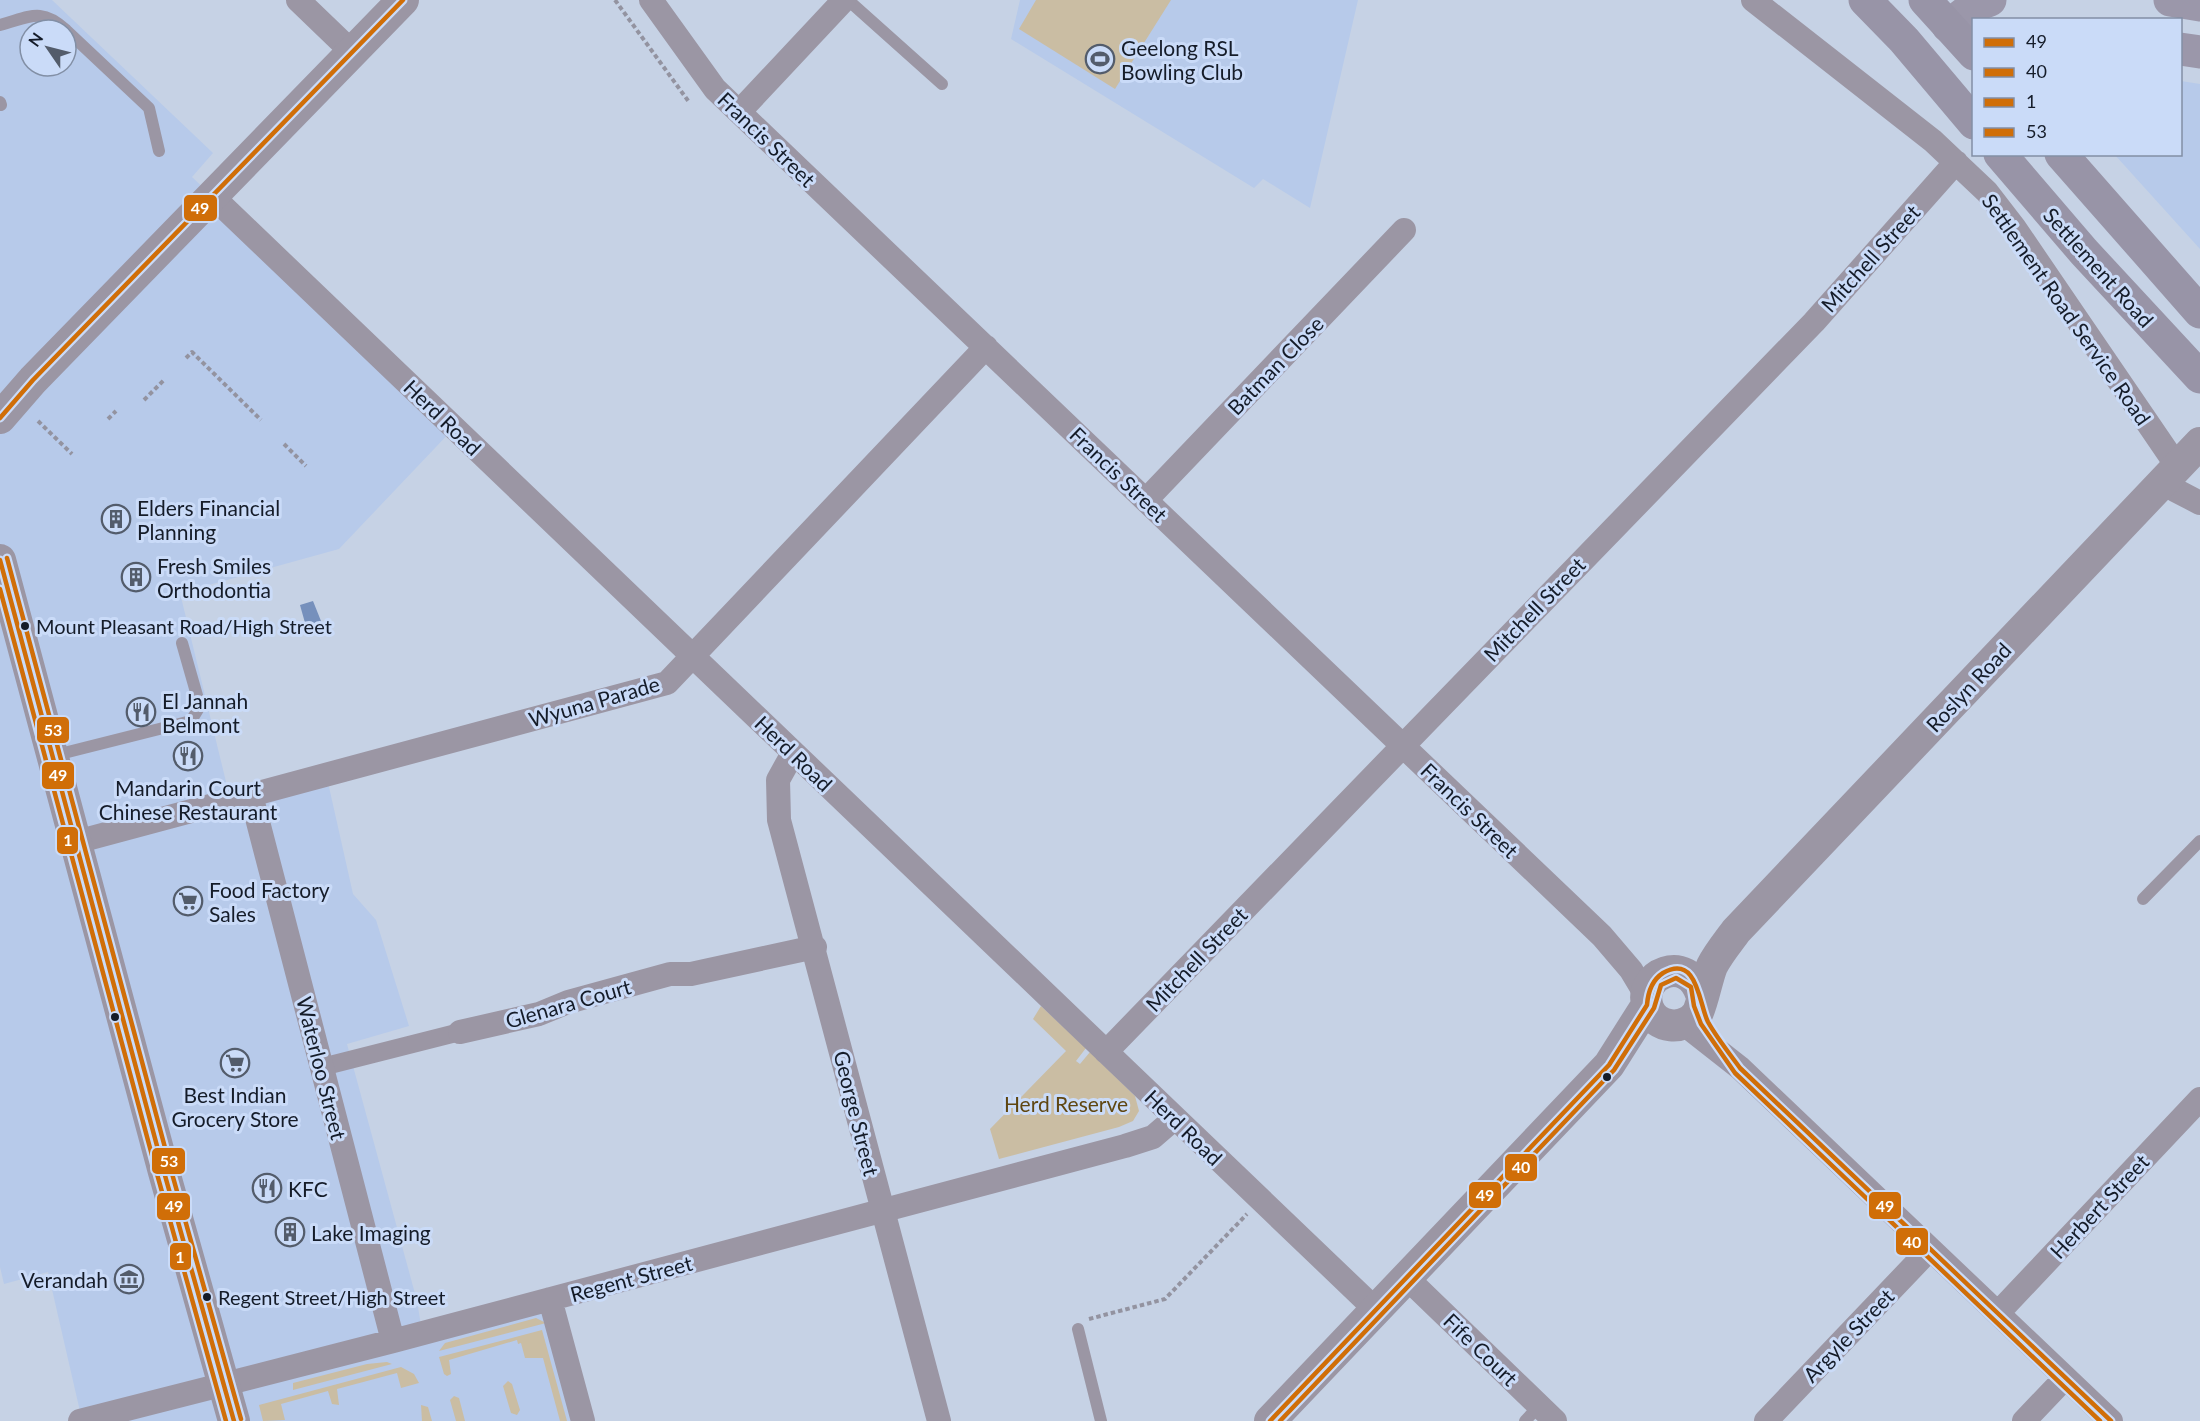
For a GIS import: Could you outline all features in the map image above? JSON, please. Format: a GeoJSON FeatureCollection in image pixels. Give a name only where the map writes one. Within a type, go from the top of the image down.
{"type":"FeatureCollection","features":[{"type":"Feature","properties":{"kind":"highway"},"geometry":{"type":"LineString","coordinates":[[1865,0],[1972,121]]}},
{"type":"Feature","properties":{"kind":"highway"},"geometry":{"type":"LineString","coordinates":[[1915,54],[1965,41],[1925,0]]}},
{"type":"Feature","properties":{"kind":"highway","name":"Settlement Road"},"geometry":{"type":"LineString","coordinates":[[2002,156],[2084,252],[2200,377]]}},
{"type":"Feature","properties":{"kind":"highway"},"geometry":{"type":"LineString","coordinates":[[2063,156],[2200,312]]}},
{"type":"Feature","properties":{"kind":"main road"},"geometry":{"type":"LineString","coordinates":[[1965,41],[1974,6],[1990,0]]}},
{"type":"Feature","properties":{"kind":"main road"},"geometry":{"type":"LineString","coordinates":[[2170,0],[2200,5]]}},
{"type":"Feature","properties":{"kind":"main road"},"geometry":{"type":"LineString","coordinates":[[2182,49],[2200,52]]}},
{"type":"Feature","properties":{"kind":"street"},"geometry":{"type":"LineString","coordinates":[[298,0],[352,52]]}},
{"type":"Feature","properties":{"kind":"street"},"geometry":{"type":"LineString","coordinates":[[0,418],[33,380],[403,0]]}},
{"type":"Feature","properties":{"kind":"street","name":"Francis Street"},"geometry":{"type":"LineString","coordinates":[[651,0],[715,89],[1602,936],[1631,970],[1675,1008],[1714,1030],[1740,1068],[2111,1421]]}},
{"type":"Feature","properties":{"kind":"street"},"geometry":{"type":"LineString","coordinates":[[739,112],[846,0]]}},
{"type":"Feature","properties":{"kind":"street","name":"Settlement Road Service Road"},"geometry":{"type":"LineString","coordinates":[[1753,0],[1927,135],[1956,162],[2007,217],[2171,472]]}},
{"type":"Feature","properties":{"kind":"street","name":"Mitchell Street"},"geometry":{"type":"LineString","coordinates":[[1106,1052],[1814,321],[1956,162]]}},
{"type":"Feature","properties":{"kind":"street","name":"Herd Road"},"geometry":{"type":"LineString","coordinates":[[212,196],[1376,1310]]}},
{"type":"Feature","properties":{"kind":"street","name":"Batman Close"},"geometry":{"type":"LineString","coordinates":[[1146,500],[1404,230]]}},
{"type":"Feature","properties":{"kind":"street","name":"Wyuna Parade"},"geometry":{"type":"LineString","coordinates":[[75,842],[667,683],[986,347]]}},
{"type":"Feature","properties":{"kind":"street","name":"Roslyn Road"},"geometry":{"type":"LineString","coordinates":[[1270,1421],[1609,1065],[1675,1008],[1736,932],[2200,443]]}},
{"type":"Feature","properties":{"kind":"street"},"geometry":{"type":"LineString","coordinates":[[2171,472],[2175,490],[2200,503]]}},
{"type":"Feature","properties":{"kind":"street"},"geometry":{"type":"LineString","coordinates":[[0,560],[164,1172],[234,1421]]}},
{"type":"Feature","properties":{"kind":"street","name":"George Street"},"geometry":{"type":"LineString","coordinates":[[800,759],[778,780],[779,820],[815,947],[882,1212],[939,1421]]}},
{"type":"Feature","properties":{"kind":"street","name":"Waterloo Street"},"geometry":{"type":"LineString","coordinates":[[251,795],[393,1341]]}},
{"type":"Feature","properties":{"kind":"street","name":"Roslyn Road"},"geometry":{"type":"LineString","coordinates":[[1673,971],[1736,932]]}},
{"type":"Feature","properties":{"kind":"street","name":"Francis Street"},"geometry":{"type":"LineString","coordinates":[[1602,936],[1640,958],[1673,971]]}},
{"type":"Feature","properties":{"kind":"street","name":"Glenara Court"},"geometry":{"type":"LineString","coordinates":[[322,1068],[539,1014],[568,1002],[670,974],[692,974],[815,947]]}},
{"type":"Feature","properties":{"kind":"street"},"geometry":{"type":"LineString","coordinates":[[1673,971],[1693,978],[1675,1008]]}},
{"type":"Feature","properties":{"kind":"street","name":"Herbert Street"},"geometry":{"type":"LineString","coordinates":[[1998,1313],[2200,1099]]}},
{"type":"Feature","properties":{"kind":"street","name":"Regent Street"},"geometry":{"type":"LineString","coordinates":[[80,1421],[393,1341],[1125,1146],[1153,1137],[1174,1118]]}},
{"type":"Feature","properties":{"kind":"street","name":"Argyle Street"},"geometry":{"type":"LineString","coordinates":[[1767,1421],[1930,1249]]}},
{"type":"Feature","properties":{"kind":"street","name":"Fife Court"},"geometry":{"type":"LineString","coordinates":[[1407,1278],[1540,1416]]}},
{"type":"Feature","properties":{"kind":"street"},"geometry":{"type":"LineString","coordinates":[[550,1299],[583,1421]]}},
{"type":"Feature","properties":{"kind":"street"},"geometry":{"type":"LineString","coordinates":[[2024,1421],[2065,1378]]}},
{"type":"Feature","properties":{"kind":"lane"},"geometry":{"type":"LineString","coordinates":[[846,0],[942,84]]}},
{"type":"Feature","properties":{"kind":"lane"},"geometry":{"type":"LineString","coordinates":[[26,18],[41,14],[53,18]]}},
{"type":"Feature","properties":{"kind":"lane"},"geometry":{"type":"LineString","coordinates":[[0,25],[18,20]]}},
{"type":"Feature","properties":{"kind":"lane"},"geometry":{"type":"LineString","coordinates":[[78,41],[148,108],[159,151]]}},
{"type":"Feature","properties":{"kind":"lane"},"geometry":{"type":"LineString","coordinates":[[52,756],[191,721],[200,706],[182,643]]}},
{"type":"Feature","properties":{"kind":"lane"},"geometry":{"type":"LineString","coordinates":[[2143,899],[2200,841]]}},
{"type":"Feature","properties":{"kind":"lane"},"geometry":{"type":"LineString","coordinates":[[1078,1329],[1101,1421]]}},
{"type":"Feature","properties":{"kind":"path"},"geometry":{"type":"LineString","coordinates":[[615,0],[689,102]]}},
{"type":"Feature","properties":{"kind":"path"},"geometry":{"type":"LineString","coordinates":[[186,358],[192,352],[261,420]]}},
{"type":"Feature","properties":{"kind":"path"},"geometry":{"type":"LineString","coordinates":[[144,400],[164,380]]}},
{"type":"Feature","properties":{"kind":"path"},"geometry":{"type":"LineString","coordinates":[[108,419],[116,411]]}},
{"type":"Feature","properties":{"kind":"path"},"geometry":{"type":"LineString","coordinates":[[38,421],[72,454]]}},
{"type":"Feature","properties":{"kind":"path"},"geometry":{"type":"LineString","coordinates":[[284,444],[306,466]]}},
{"type":"Feature","properties":{"kind":"path"},"geometry":{"type":"LineString","coordinates":[[1078,1329],[1091,1318],[1165,1299],[1261,1199]]}},
{"type":"Feature","properties":{"kind":"shaded area"},"geometry":{"type":"Polygon","coordinates":[[[0,0],[52,0],[71,18],[18,18],[18,78],[78,78],[78,25],[213,153],[192,177],[454,428],[339,549],[180,593],[229,794],[325,769],[353,894],[376,920],[409,1026],[347,1044],[417,1301],[422,1331],[550,1299],[583,1421],[80,1421],[82,1420],[48,1272],[4,1284],[0,1267],[0,0]]]}},
{"type":"Feature","properties":{"kind":"shaded area"},"geometry":{"type":"Polygon","coordinates":[[[1020,0],[1358,0],[1310,208],[1263,179],[1254,188],[1011,39],[1020,0]]]}},
{"type":"Feature","properties":{"kind":"shaded area"},"geometry":{"type":"Polygon","coordinates":[[[2182,81],[2200,84],[2200,249],[2116,156],[2182,156],[2182,81]]]}},
{"type":"Feature","properties":{"kind":"shaded area"},"geometry":{"type":"Polygon","coordinates":[[[313,601],[323,626],[307,630],[300,605],[313,601]]]}},
{"type":"Feature","properties":{"kind":"green space","name":"Geelong RSL Bowling Club"},"geometry":{"type":"Polygon","coordinates":[[[1036,0],[1171,0],[1115,89],[1019,29],[1036,0]]]}},
{"type":"Feature","properties":{"kind":"green space","name":"Herd Reserve"},"geometry":{"type":"Polygon","coordinates":[[[1041,1006],[1086,1048],[1076,1061],[1080,1064],[1090,1052],[1135,1096],[1139,1111],[1133,1121],[1119,1127],[999,1159],[990,1129],[1066,1051],[1033,1019],[1041,1006]]]}},
{"type":"Feature","properties":{"kind":"green space"},"geometry":{"type":"Polygon","coordinates":[[[536,1318],[546,1323],[439,1351],[445,1343],[536,1318]]]}},
{"type":"Feature","properties":{"kind":"green space"},"geometry":{"type":"Polygon","coordinates":[[[542,1330],[567,1421],[560,1421],[543,1358],[525,1358],[521,1343],[518,1344],[517,1340],[449,1360],[451,1374],[447,1376],[444,1374],[439,1357],[542,1330]]]}},
{"type":"Feature","properties":{"kind":"green space"},"geometry":{"type":"Polygon","coordinates":[[[387,1362],[392,1364],[293,1390],[293,1383],[367,1364],[387,1362]]]}},
{"type":"Feature","properties":{"kind":"green space"},"geometry":{"type":"Polygon","coordinates":[[[401,1367],[414,1374],[419,1383],[401,1388],[397,1373],[337,1389],[339,1405],[332,1404],[328,1391],[281,1404],[285,1420],[263,1421],[259,1405],[401,1367]]]}},
{"type":"Feature","properties":{"kind":"green space"},"geometry":{"type":"Polygon","coordinates":[[[508,1381],[512,1384],[520,1410],[517,1415],[511,1413],[503,1386],[508,1381]]]}},
{"type":"Feature","properties":{"kind":"green space"},"geometry":{"type":"Polygon","coordinates":[[[454,1396],[459,1398],[465,1421],[456,1421],[450,1400],[454,1396]]]}},
{"type":"Feature","properties":{"kind":"green space"},"geometry":{"type":"Polygon","coordinates":[[[421,1405],[428,1407],[432,1421],[422,1421],[421,1405]]]}},
{"type":"Feature","properties":{"kind":"transit line","name":"49"},"geometry":{"type":"LineString","coordinates":[[0,418],[33,380],[403,0]]}},
{"type":"Feature","properties":{"kind":"transit line","name":"53"},"geometry":{"type":"LineString","coordinates":[[7,558],[171,1170],[241,1419]]}},
{"type":"Feature","properties":{"kind":"transit line","name":"49"},"geometry":{"type":"LineString","coordinates":[[0,560],[164,1172],[234,1421]]}},
{"type":"Feature","properties":{"kind":"transit line","name":"1"},"geometry":{"type":"LineString","coordinates":[[0,589],[157,1174],[226,1421]]}},
{"type":"Feature","properties":{"kind":"transit line","name":"49"},"geometry":{"type":"LineString","coordinates":[[1270,1421],[1609,1065],[1647,1005],[1653,983],[1663,973],[1675,969],[1684,970],[1690,975],[1708,1022],[1740,1068],[2111,1421]]}},
{"type":"Feature","properties":{"kind":"transit line","name":"40"},"geometry":{"type":"LineString","coordinates":[[1280,1421],[1614,1070],[1654,1008],[1661,985],[1676,978],[1691,987],[1694,1006],[1701,1024],[1735,1073],[2100,1421]]}},
{"type":"Feature","properties":{"kind":"place","name":"Geelong RSL Bowling Club"},"geometry":{"type":"Point","coordinates":[1100,59]}},
{"type":"Feature","properties":{"kind":"place","name":"Elders Financial Planning"},"geometry":{"type":"Point","coordinates":[116,519]}},
{"type":"Feature","properties":{"kind":"place","name":"Fresh Smiles Orthodontia"},"geometry":{"type":"Point","coordinates":[136,577]}},
{"type":"Feature","properties":{"kind":"place","name":"Mount Pleasant Road/High Street"},"geometry":{"type":"Point","coordinates":[25,626]}},
{"type":"Feature","properties":{"kind":"place","name":"El Jannah Belmont"},"geometry":{"type":"Point","coordinates":[141,712]}},
{"type":"Feature","properties":{"kind":"place","name":"Mandarin Court Chinese Restaurant"},"geometry":{"type":"Point","coordinates":[188,756]}},
{"type":"Feature","properties":{"kind":"place","name":"Food Factory Sales"},"geometry":{"type":"Point","coordinates":[188,901]}},
{"type":"Feature","properties":{"kind":"place","name":"Best Indian Grocery Store"},"geometry":{"type":"Point","coordinates":[235,1063]}},
{"type":"Feature","properties":{"kind":"place","name":"KFC"},"geometry":{"type":"Point","coordinates":[267,1188]}},
{"type":"Feature","properties":{"kind":"place","name":"Lake Imaging"},"geometry":{"type":"Point","coordinates":[290,1232]}},
{"type":"Feature","properties":{"kind":"place","name":"Verandah"},"geometry":{"type":"Point","coordinates":[129,1279]}},
{"type":"Feature","properties":{"kind":"place","name":"Regent Street/High Street"},"geometry":{"type":"Point","coordinates":[207,1297]}}]}
